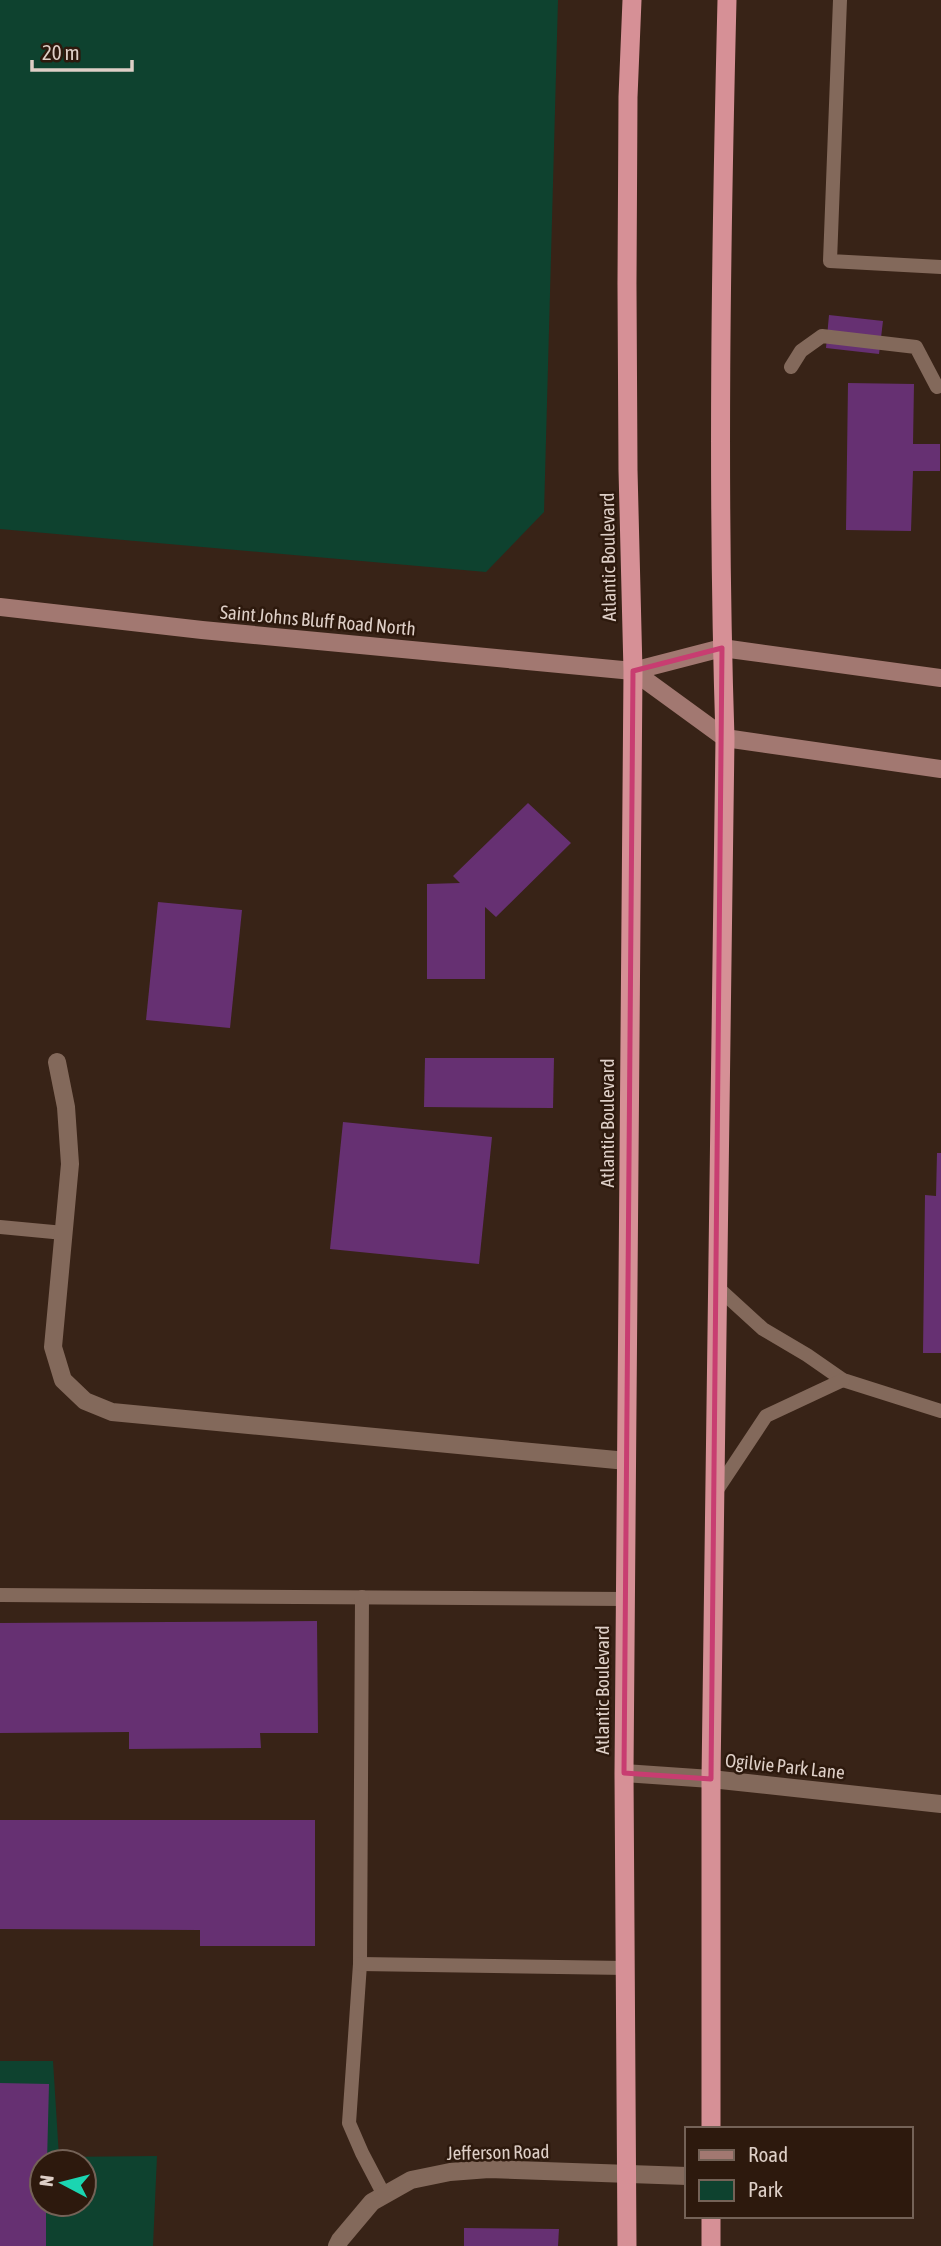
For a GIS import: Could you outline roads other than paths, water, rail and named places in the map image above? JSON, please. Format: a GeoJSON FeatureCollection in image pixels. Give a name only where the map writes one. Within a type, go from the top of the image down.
{"type":"FeatureCollection","features":[{"type":"Feature","properties":{"kind":"highway","name":"Atlantic Boulevard"},"geometry":{"type":"LineString","coordinates":[[627,2246],[624,1773],[633,671],[626,284],[632,0]]}},
{"type":"Feature","properties":{"kind":"highway"},"geometry":{"type":"LineString","coordinates":[[711,2127],[711,1779],[724,738],[721,286],[727,0]]}},
{"type":"Feature","properties":{"kind":"highway"},"geometry":{"type":"LineString","coordinates":[[711,2218],[711,2246]]}},
{"type":"Feature","properties":{"kind":"main road","name":"Saint Johns Bluff Road North"},"geometry":{"type":"LineString","coordinates":[[0,607],[202,630],[633,671]]}},
{"type":"Feature","properties":{"kind":"main road"},"geometry":{"type":"LineString","coordinates":[[633,671],[722,648],[941,678]]}},
{"type":"Feature","properties":{"kind":"main road"},"geometry":{"type":"LineString","coordinates":[[633,671],[724,738],[941,769]]}},
{"type":"Feature","properties":{"kind":"street"},"geometry":{"type":"LineString","coordinates":[[58,1062],[66,1107],[70,1164],[53,1347],[64,1380],[85,1401],[112,1412],[627,1461]]}},
{"type":"Feature","properties":{"kind":"street","name":"Ogilvie Park Lane"},"geometry":{"type":"LineString","coordinates":[[624,1773],[711,1779],[941,1804]]}},
{"type":"Feature","properties":{"kind":"street","name":"Jefferson Road"},"geometry":{"type":"LineString","coordinates":[[337,2246],[372,2202],[411,2180],[450,2172],[489,2169],[685,2176]]}},
{"type":"Feature","properties":{"kind":"lane"},"geometry":{"type":"LineString","coordinates":[[840,0],[830,261],[941,267]]}},
{"type":"Feature","properties":{"kind":"lane"},"geometry":{"type":"LineString","coordinates":[[791,367],[801,351],[822,336],[916,347],[937,387]]}},
{"type":"Feature","properties":{"kind":"lane"},"geometry":{"type":"LineString","coordinates":[[0,1227],[64,1233]]}},
{"type":"Feature","properties":{"kind":"lane"},"geometry":{"type":"LineString","coordinates":[[718,1288],[763,1329],[843,1380],[941,1411]]}},
{"type":"Feature","properties":{"kind":"lane"},"geometry":{"type":"LineString","coordinates":[[715,1493],[766,1416],[843,1380]]}},
{"type":"Feature","properties":{"kind":"lane"},"geometry":{"type":"LineString","coordinates":[[0,1595],[625,1599]]}},
{"type":"Feature","properties":{"kind":"lane"},"geometry":{"type":"LineString","coordinates":[[362,1597],[360,1964],[349,2123],[384,2195]]}},
{"type":"Feature","properties":{"kind":"lane"},"geometry":{"type":"LineString","coordinates":[[360,1964],[626,1968]]}}]}
